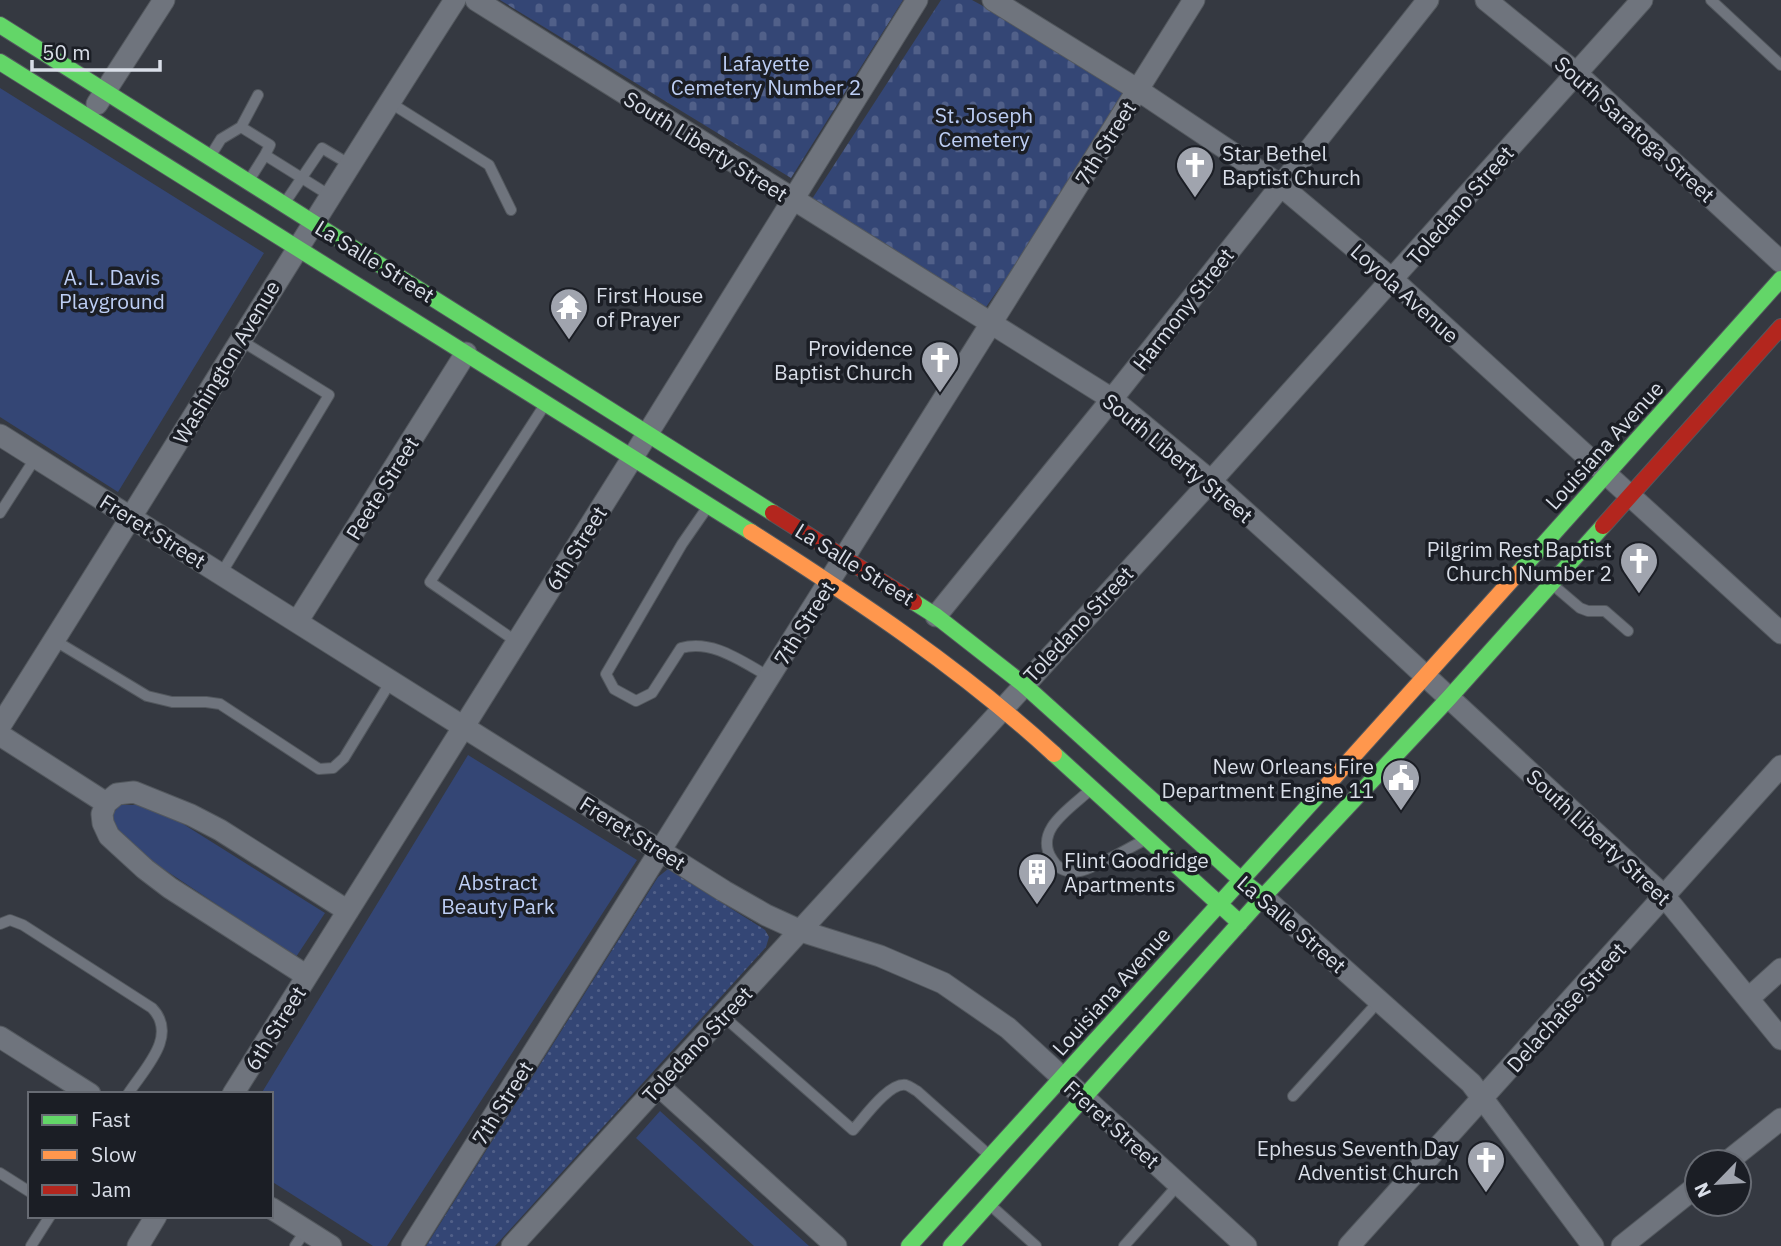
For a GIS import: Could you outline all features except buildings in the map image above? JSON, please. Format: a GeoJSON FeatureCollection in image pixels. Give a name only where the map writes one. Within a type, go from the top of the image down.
{"type":"FeatureCollection","features":[{"type":"Feature","properties":{"kind":"street"},"geometry":{"type":"LineString","coordinates":[[89,117],[164,0]]}},
{"type":"Feature","properties":{"kind":"street","name":"Washington Avenue"},"geometry":{"type":"LineString","coordinates":[[0,726],[131,519],[312,222],[455,0]]}},
{"type":"Feature","properties":{"kind":"street","name":"South Liberty Street"},"geometry":{"type":"LineString","coordinates":[[475,0],[1112,400],[1210,481],[1665,897],[1781,1039]]}},
{"type":"Feature","properties":{"kind":"street","name":"6th Street"},"geometry":{"type":"LineString","coordinates":[[234,1092],[917,0]]}},
{"type":"Feature","properties":{"kind":"street","name":"Loyola Avenue"},"geometry":{"type":"LineString","coordinates":[[993,0],[1138,90],[1280,185],[1393,280],[1781,633]]}},
{"type":"Feature","properties":{"kind":"street","name":"7th Street"},"geometry":{"type":"LineString","coordinates":[[412,1246],[1194,0]]}},
{"type":"Feature","properties":{"kind":"street","name":"Harmony Street"},"geometry":{"type":"LineString","coordinates":[[936,615],[1112,400],[1428,0]]}},
{"type":"Feature","properties":{"kind":"street","name":"South Saratoga Street"},"geometry":{"type":"LineString","coordinates":[[1486,0],[1576,73],[1781,262]]}},
{"type":"Feature","properties":{"kind":"street","name":"Toledano Street"},"geometry":{"type":"LineString","coordinates":[[512,1246],[1393,280],[1642,0]]}},
{"type":"Feature","properties":{"kind":"street","name":"La Salle Street"},"geometry":{"type":"LineString","coordinates":[[0,25],[936,615],[1023,684],[1471,1083],[1593,1246]]}},
{"type":"Feature","properties":{"kind":"street","name":"La Salle Street"},"geometry":{"type":"LineString","coordinates":[[0,62],[633,457],[919,642],[1003,707],[1240,923]]}},
{"type":"Feature","properties":{"kind":"street","name":"Louisiana Avenue"},"geometry":{"type":"LineString","coordinates":[[909,1246],[1426,676],[1781,279]]}},
{"type":"Feature","properties":{"kind":"street"},"geometry":{"type":"LineString","coordinates":[[951,1246],[1263,897],[1449,698],[1781,327]]}},
{"type":"Feature","properties":{"kind":"street","name":"Peete Street"},"geometry":{"type":"LineString","coordinates":[[298,622],[466,354]]}},
{"type":"Feature","properties":{"kind":"street","name":"Freret Street"},"geometry":{"type":"LineString","coordinates":[[0,435],[755,909],[801,931],[880,956],[943,983],[1008,1028],[1245,1246]]}},
{"type":"Feature","properties":{"kind":"street"},"geometry":{"type":"LineString","coordinates":[[0,735],[106,803]]}},
{"type":"Feature","properties":{"kind":"street"},"geometry":{"type":"LineString","coordinates":[[1346,764],[1368,785]]}},
{"type":"Feature","properties":{"kind":"street","name":"Delachaise Street"},"geometry":{"type":"LineString","coordinates":[[1349,1246],[1781,766]]}},
{"type":"Feature","properties":{"kind":"street"},"geometry":{"type":"LineString","coordinates":[[307,976],[145,869],[109,836],[102,814],[106,803],[117,794],[134,792],[191,815],[220,830],[348,911]]}},
{"type":"Feature","properties":{"kind":"street"},"geometry":{"type":"LineString","coordinates":[[1749,998],[1781,969]]}},
{"type":"Feature","properties":{"kind":"street"},"geometry":{"type":"LineString","coordinates":[[0,1037],[87,1092]]}},
{"type":"Feature","properties":{"kind":"street"},"geometry":{"type":"LineString","coordinates":[[659,1086],[836,1246]]}},
{"type":"Feature","properties":{"kind":"street"},"geometry":{"type":"LineString","coordinates":[[1745,1148],[1781,1119]]}},
{"type":"Feature","properties":{"kind":"street"},"geometry":{"type":"LineString","coordinates":[[1622,1246],[1683,1197]]}},
{"type":"Feature","properties":{"kind":"street"},"geometry":{"type":"LineString","coordinates":[[273,1210],[301,1238],[331,1246]]}},
{"type":"Feature","properties":{"kind":"street"},"geometry":{"type":"LineString","coordinates":[[138,1246],[155,1218]]}},
{"type":"Feature","properties":{"kind":"lane"},"geometry":{"type":"LineString","coordinates":[[1711,0],[1781,65]]}},
{"type":"Feature","properties":{"kind":"lane"},"geometry":{"type":"LineString","coordinates":[[210,157],[221,139],[241,127],[258,95]]}},
{"type":"Feature","properties":{"kind":"lane"},"geometry":{"type":"LineString","coordinates":[[389,102],[489,165],[511,211]]}},
{"type":"Feature","properties":{"kind":"lane"},"geometry":{"type":"LineString","coordinates":[[241,127],[270,145],[248,182]]}},
{"type":"Feature","properties":{"kind":"lane"},"geometry":{"type":"LineString","coordinates":[[284,204],[322,148],[349,164]]}},
{"type":"Feature","properties":{"kind":"lane"},"geometry":{"type":"LineString","coordinates":[[265,155],[329,195]]}},
{"type":"Feature","properties":{"kind":"lane"},"geometry":{"type":"LineString","coordinates":[[221,574],[329,395],[240,340]]}},
{"type":"Feature","properties":{"kind":"lane"},"geometry":{"type":"LineString","coordinates":[[517,642],[430,582],[546,403]]}},
{"type":"Feature","properties":{"kind":"lane"},"geometry":{"type":"LineString","coordinates":[[0,513],[36,457]]}},
{"type":"Feature","properties":{"kind":"lane"},"geometry":{"type":"LineString","coordinates":[[709,505],[682,544],[606,674],[614,689],[636,701],[652,693],[681,648],[694,644],[715,648],[770,677]]}},
{"type":"Feature","properties":{"kind":"lane"},"geometry":{"type":"LineString","coordinates":[[1552,583],[1580,608],[1605,611],[1628,631]]}},
{"type":"Feature","properties":{"kind":"lane"},"geometry":{"type":"LineString","coordinates":[[54,640],[156,700],[220,704],[319,769],[333,768],[344,758],[391,681]]}},
{"type":"Feature","properties":{"kind":"lane"},"geometry":{"type":"LineString","coordinates":[[1093,789],[1054,823],[1047,833],[1047,852],[1055,865],[1067,872],[1083,871],[1147,839]]}},
{"type":"Feature","properties":{"kind":"lane"},"geometry":{"type":"LineString","coordinates":[[0,924],[10,920],[23,925],[152,1008],[158,1015],[163,1031],[162,1042],[129,1092]]}},
{"type":"Feature","properties":{"kind":"lane"},"geometry":{"type":"LineString","coordinates":[[1293,1096],[1379,1001]]}},
{"type":"Feature","properties":{"kind":"lane"},"geometry":{"type":"LineString","coordinates":[[723,1016],[853,1130],[884,1096],[895,1087],[906,1085],[917,1091],[990,1156]]}},
{"type":"Feature","properties":{"kind":"lane"},"geometry":{"type":"LineString","coordinates":[[0,1173],[28,1191]]}},
{"type":"Feature","properties":{"kind":"lane"},"geometry":{"type":"LineString","coordinates":[[1124,1246],[1178,1185]]}},
{"type":"Feature","properties":{"kind":"lane"},"geometry":{"type":"LineString","coordinates":[[989,1204],[1036,1246]]}},
{"type":"Feature","properties":{"kind":"lane"},"geometry":{"type":"LineString","coordinates":[[31,1246],[49,1218]]}},
{"type":"Feature","properties":{"kind":"green space","name":"Lafayette Cemetery Number 2"},"geometry":{"type":"Polygon","coordinates":[[[500,0],[903,0],[791,178],[500,0]]]}},
{"type":"Feature","properties":{"kind":"green space","name":"St. Joseph Cemetery"},"geometry":{"type":"Polygon","coordinates":[[[941,0],[972,0],[1138,90],[986,307],[812,199],[941,0]]]}},
{"type":"Feature","properties":{"kind":"green space","name":"A. L. Davis Playground"},"geometry":{"type":"Polygon","coordinates":[[[0,88],[264,253],[118,492],[0,417],[0,88]]]}},
{"type":"Feature","properties":{"kind":"green space","name":"Abstract Beauty Park"},"geometry":{"type":"Polygon","coordinates":[[[468,755],[637,860],[387,1246],[373,1246],[273,1182],[273,1092],[262,1092],[468,755]]]}},
{"type":"Feature","properties":{"kind":"green space"},"geometry":{"type":"Polygon","coordinates":[[[120,805],[139,805],[172,817],[325,913],[296,957],[147,858],[117,831],[111,816],[120,805]]]}},
{"type":"Feature","properties":{"kind":"green space"},"geometry":{"type":"Polygon","coordinates":[[[668,869],[765,930],[769,937],[766,947],[495,1246],[426,1246],[658,877],[668,869]]]}},
{"type":"Feature","properties":{"kind":"green space"},"geometry":{"type":"Polygon","coordinates":[[[660,1111],[809,1246],[754,1246],[636,1138],[660,1111]]]}},
{"type":"Feature","properties":{"kind":"traffic: fast"},"geometry":{"type":"LineString","coordinates":[[0,25],[773,513]]}},
{"type":"Feature","properties":{"kind":"traffic: fast"},"geometry":{"type":"LineString","coordinates":[[0,62],[751,532]]}},
{"type":"Feature","properties":{"kind":"traffic: fast"},"geometry":{"type":"LineString","coordinates":[[1518,573],[1781,279]]}},
{"type":"Feature","properties":{"kind":"traffic: fast"},"geometry":{"type":"LineString","coordinates":[[951,1246],[1263,897],[1449,698],[1603,526]]}},
{"type":"Feature","properties":{"kind":"traffic: fast"},"geometry":{"type":"LineString","coordinates":[[914,602],[1023,684],[1263,897]]}},
{"type":"Feature","properties":{"kind":"traffic: fast"},"geometry":{"type":"LineString","coordinates":[[1054,754],[1240,923]]}},
{"type":"Feature","properties":{"kind":"traffic: fast"},"geometry":{"type":"LineString","coordinates":[[909,1246],[1321,792]]}},
{"type":"Feature","properties":{"kind":"traffic: slow"},"geometry":{"type":"LineString","coordinates":[[751,532],[907,636],[982,692],[1054,754]]}},
{"type":"Feature","properties":{"kind":"traffic: slow"},"geometry":{"type":"LineString","coordinates":[[1321,792],[1518,573]]}},
{"type":"Feature","properties":{"kind":"traffic: jam"},"geometry":{"type":"LineString","coordinates":[[1603,526],[1781,327]]}},
{"type":"Feature","properties":{"kind":"traffic: jam"},"geometry":{"type":"LineString","coordinates":[[773,513],[914,602]]}},
{"type":"Feature","properties":{"kind":"place","name":"Star Bethel Baptist Church"},"geometry":{"type":"Point","coordinates":[1195,199]}},
{"type":"Feature","properties":{"kind":"place","name":"First House of Prayer"},"geometry":{"type":"Point","coordinates":[569,341]}},
{"type":"Feature","properties":{"kind":"place","name":"Providence Baptist Church"},"geometry":{"type":"Point","coordinates":[940,394]}},
{"type":"Feature","properties":{"kind":"place","name":"Pilgrim Rest Baptist Church Number 2"},"geometry":{"type":"Point","coordinates":[1639,595]}},
{"type":"Feature","properties":{"kind":"place","name":"New Orleans Fire Department Engine 11"},"geometry":{"type":"Point","coordinates":[1401,812]}},
{"type":"Feature","properties":{"kind":"place","name":"Flint Goodridge Apartments"},"geometry":{"type":"Point","coordinates":[1037,906]}},
{"type":"Feature","properties":{"kind":"place","name":"Ephesus Seventh Day Adventist Church"},"geometry":{"type":"Point","coordinates":[1486,1194]}}]}
